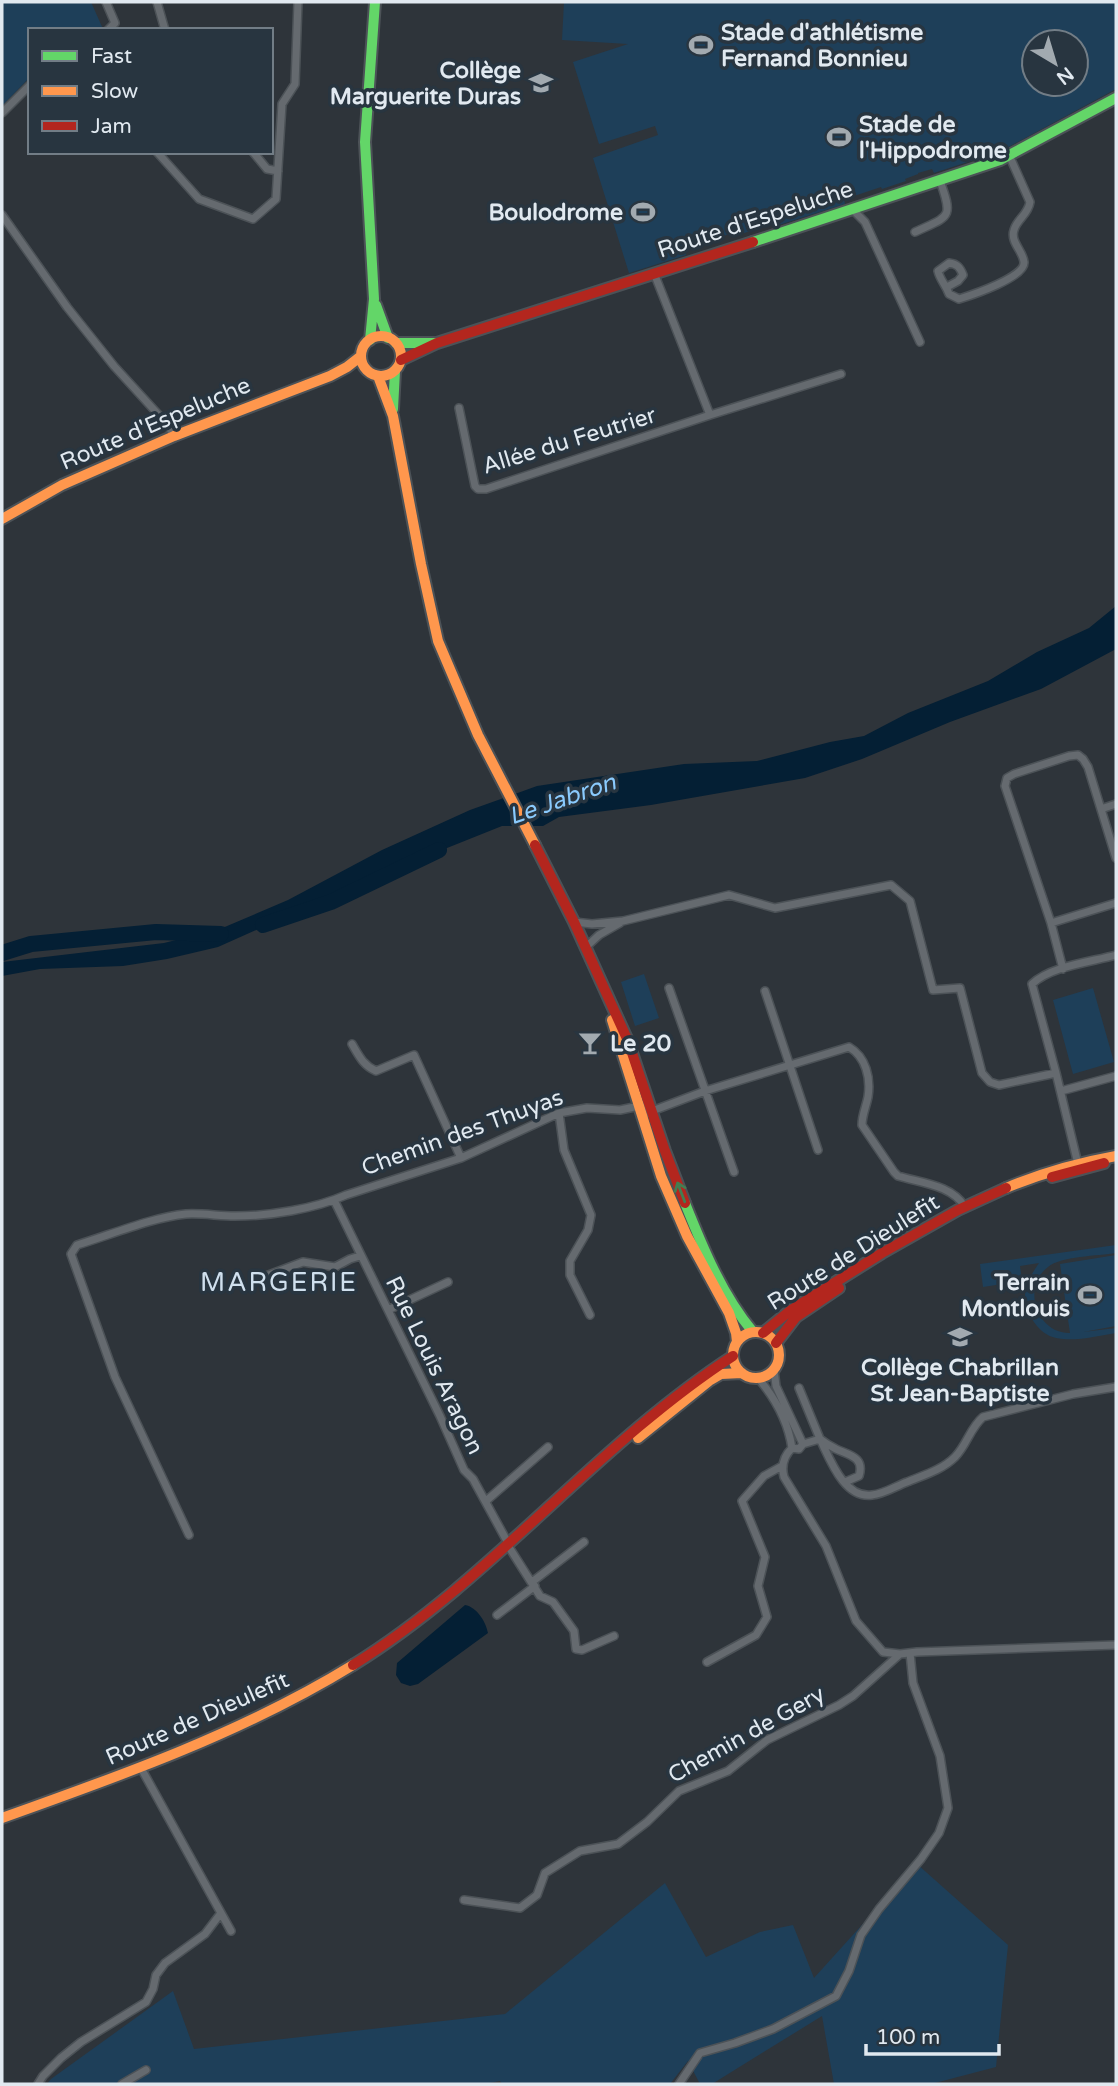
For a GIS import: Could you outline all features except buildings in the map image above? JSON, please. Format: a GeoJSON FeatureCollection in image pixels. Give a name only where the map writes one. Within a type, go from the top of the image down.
{"type":"FeatureCollection","features":[{"type":"Feature","properties":{"kind":"main road"},"geometry":{"type":"LineString","coordinates":[[370,340],[374,299],[365,142],[374,2]]}},
{"type":"Feature","properties":{"kind":"main road","name":"Route d'Espeluche"},"geometry":{"type":"LineString","coordinates":[[398,366],[437,343],[940,181],[1009,155],[1116,98]]}},
{"type":"Feature","properties":{"kind":"main road"},"geometry":{"type":"LineString","coordinates":[[374,299],[392,341],[400,349],[393,415]]}},
{"type":"Feature","properties":{"kind":"main road"},"geometry":{"type":"LineString","coordinates":[[392,341],[382,337],[370,340],[365,344],[361,356],[367,370],[378,376],[390,374],[398,366]]}},
{"type":"Feature","properties":{"kind":"main road","name":"Route d'Espeluche"},"geometry":{"type":"LineString","coordinates":[[392,341],[437,343]]}},
{"type":"Feature","properties":{"kind":"main road","name":"Route d'Espeluche"},"geometry":{"type":"LineString","coordinates":[[2,519],[62,485],[174,436],[330,376],[361,356]]}},
{"type":"Feature","properties":{"kind":"main road","name":"Route d'Espeluche"},"geometry":{"type":"LineString","coordinates":[[330,376],[367,370]]}},
{"type":"Feature","properties":{"kind":"main road"},"geometry":{"type":"LineString","coordinates":[[378,376],[393,415],[438,641],[478,734],[560,893],[586,947],[628,1041],[702,1248],[739,1315],[776,1343],[779,1357],[774,1369],[764,1376],[758,1378],[742,1373],[736,1366],[733,1356],[737,1342],[735,1326],[696,1255],[673,1205],[599,977]]}},
{"type":"Feature","properties":{"kind":"main road","name":"Route de Dieulefit"},"geometry":{"type":"LineString","coordinates":[[758,1332],[774,1325],[811,1297],[965,1207],[1009,1187],[1116,1158]]}},
{"type":"Feature","properties":{"kind":"main road","name":"Route de Dieulefit"},"geometry":{"type":"LineString","coordinates":[[776,1343],[796,1317],[965,1207]]}},
{"type":"Feature","properties":{"kind":"main road"},"geometry":{"type":"LineString","coordinates":[[737,1342],[744,1335],[758,1332]]}},
{"type":"Feature","properties":{"kind":"main road","name":"Route de Dieulefit"},"geometry":{"type":"LineString","coordinates":[[2,1818],[141,1768],[229,1732],[336,1677],[397,1637],[508,1544],[654,1415],[733,1356]]}},
{"type":"Feature","properties":{"kind":"main road","name":"Route de Dieulefit"},"geometry":{"type":"LineString","coordinates":[[558,1499],[709,1381],[721,1374],[742,1373]]}},
{"type":"Feature","properties":{"kind":"street"},"geometry":{"type":"LineString","coordinates":[[106,2],[115,23],[110,28]]}},
{"type":"Feature","properties":{"kind":"street"},"geometry":{"type":"LineString","coordinates":[[157,2],[164,28]]}},
{"type":"Feature","properties":{"kind":"street"},"geometry":{"type":"LineString","coordinates":[[158,154],[199,199],[253,219],[276,199],[282,104],[295,84],[298,2]]}},
{"type":"Feature","properties":{"kind":"street"},"geometry":{"type":"LineString","coordinates":[[2,113],[28,87]]}},
{"type":"Feature","properties":{"kind":"street"},"geometry":{"type":"LineString","coordinates":[[255,154],[267,169],[278,171]]}},
{"type":"Feature","properties":{"kind":"street"},"geometry":{"type":"LineString","coordinates":[[947,287],[948,294],[959,299],[1018,274],[1023,267],[1024,262],[1013,237],[1014,229],[1028,210],[1030,202],[1009,155]]}},
{"type":"Feature","properties":{"kind":"street"},"geometry":{"type":"LineString","coordinates":[[915,232],[943,219],[947,214],[948,206],[940,181]]}},
{"type":"Feature","properties":{"kind":"street"},"geometry":{"type":"LineString","coordinates":[[853,210],[865,222],[920,342]]}},
{"type":"Feature","properties":{"kind":"street"},"geometry":{"type":"LineString","coordinates":[[2,215],[67,307],[114,366],[167,424],[174,436]]}},
{"type":"Feature","properties":{"kind":"street"},"geometry":{"type":"LineString","coordinates":[[654,273],[710,415]]}},
{"type":"Feature","properties":{"kind":"street","name":"Allée du Feutrier"},"geometry":{"type":"LineString","coordinates":[[459,408],[475,486],[478,489],[486,489],[841,374]]}},
{"type":"Feature","properties":{"kind":"street"},"geometry":{"type":"LineString","coordinates":[[1063,969],[1051,923],[1005,786],[1007,779],[1014,774],[1077,755],[1083,758],[1116,858]]}},
{"type":"Feature","properties":{"kind":"street"},"geometry":{"type":"LineString","coordinates":[[1101,809],[1116,804]]}},
{"type":"Feature","properties":{"kind":"street"},"geometry":{"type":"LineString","coordinates":[[574,922],[592,924],[624,921],[729,895],[775,908],[891,885],[910,901],[933,990],[960,988],[982,1073],[990,1082],[999,1085],[1056,1073]]}},
{"type":"Feature","properties":{"kind":"street"},"geometry":{"type":"LineString","coordinates":[[1051,923],[1116,903]]}},
{"type":"Feature","properties":{"kind":"street"},"geometry":{"type":"LineString","coordinates":[[586,947],[599,935],[624,921]]}},
{"type":"Feature","properties":{"kind":"street"},"geometry":{"type":"LineString","coordinates":[[1078,1167],[1032,984],[1040,977],[1063,969],[1116,955]]}},
{"type":"Feature","properties":{"kind":"street"},"geometry":{"type":"LineString","coordinates":[[669,988],[734,1172]]}},
{"type":"Feature","properties":{"kind":"street"},"geometry":{"type":"LineString","coordinates":[[765,991],[818,1150]]}},
{"type":"Feature","properties":{"kind":"street"},"geometry":{"type":"LineString","coordinates":[[352,1044],[361,1060],[376,1071],[414,1055],[461,1158]]}},
{"type":"Feature","properties":{"kind":"street"},"geometry":{"type":"LineString","coordinates":[[652,1111],[705,1091],[849,1047],[860,1057],[869,1076],[868,1098],[862,1125],[873,1142],[898,1176],[950,1191],[965,1207]]}},
{"type":"Feature","properties":{"kind":"street"},"geometry":{"type":"LineString","coordinates":[[1061,1091],[1116,1076]]}},
{"type":"Feature","properties":{"kind":"street"},"geometry":{"type":"LineString","coordinates":[[639,1106],[644,1105],[657,1139],[666,1151]]}},
{"type":"Feature","properties":{"kind":"street","name":"Chemin des Thuyas"},"geometry":{"type":"LineString","coordinates":[[189,1535],[115,1377],[71,1254],[77,1245],[185,1214],[273,1214],[334,1200],[461,1158],[559,1113],[587,1108],[620,1110],[639,1106]]}},
{"type":"Feature","properties":{"kind":"street"},"geometry":{"type":"LineString","coordinates":[[559,1113],[564,1150],[591,1214],[588,1230],[570,1261],[570,1275],[590,1315]]}},
{"type":"Feature","properties":{"kind":"street","name":"Rue Louis Aragon"},"geometry":{"type":"LineString","coordinates":[[334,1200],[464,1470],[473,1479],[540,1596],[553,1602],[574,1631],[576,1649],[582,1650],[614,1636]]}},
{"type":"Feature","properties":{"kind":"street"},"geometry":{"type":"LineString","coordinates":[[266,1276],[303,1262],[335,1267],[360,1256]]}},
{"type":"Feature","properties":{"kind":"street"},"geometry":{"type":"LineString","coordinates":[[388,1310],[448,1282]]}},
{"type":"Feature","properties":{"kind":"street"},"geometry":{"type":"LineString","coordinates":[[774,1369],[776,1386],[803,1444]]}},
{"type":"Feature","properties":{"kind":"street"},"geometry":{"type":"LineString","coordinates":[[708,1662],[756,1635],[767,1617],[758,1586],[765,1557],[742,1501],[764,1476],[782,1466],[792,1448],[778,1405],[758,1378]]}},
{"type":"Feature","properties":{"kind":"street"},"geometry":{"type":"LineString","coordinates":[[799,1388],[837,1475],[863,1495],[877,1494],[949,1462],[958,1454],[974,1426],[983,1417],[1073,1394],[1116,1387]]}},
{"type":"Feature","properties":{"kind":"street"},"geometry":{"type":"LineString","coordinates":[[792,1448],[799,1448],[803,1444],[820,1439],[854,1456],[860,1463],[861,1472],[859,1476],[845,1482]]}},
{"type":"Feature","properties":{"kind":"street"},"geometry":{"type":"LineString","coordinates":[[486,1501],[548,1447]]}},
{"type":"Feature","properties":{"kind":"street"},"geometry":{"type":"LineString","coordinates":[[782,1466],[784,1477],[826,1546],[856,1621],[883,1652],[900,1654],[1116,1645]]}},
{"type":"Feature","properties":{"kind":"street"},"geometry":{"type":"LineString","coordinates":[[497,1615],[584,1542]]}},
{"type":"Feature","properties":{"kind":"street"},"geometry":{"type":"LineString","coordinates":[[679,2084],[700,2053],[773,2029],[836,1996],[849,1971],[861,1935],[879,1909],[922,1859],[939,1833],[948,1808],[940,1756],[913,1684],[910,1653]]}},
{"type":"Feature","properties":{"kind":"street","name":"Chemin de Gery"},"geometry":{"type":"LineString","coordinates":[[464,1900],[520,1908],[537,1895],[545,1873],[580,1851],[618,1844],[647,1822],[679,1791],[728,1771],[767,1740],[839,1705],[900,1654]]}},
{"type":"Feature","properties":{"kind":"street"},"geometry":{"type":"LineString","coordinates":[[141,1768],[231,1931]]}},
{"type":"Feature","properties":{"kind":"street"},"geometry":{"type":"LineString","coordinates":[[38,2084],[61,2058],[81,2042],[146,2002],[156,1975],[165,1963],[205,1934],[221,1913]]}},
{"type":"Feature","properties":{"kind":"street"},"geometry":{"type":"LineString","coordinates":[[122,2084],[146,2070]]}},
{"type":"Feature","properties":{"kind":"shaded area"},"geometry":{"type":"Polygon","coordinates":[[[2,2],[91,2],[103,28],[28,28],[28,79],[2,106],[2,2]]]}},
{"type":"Feature","properties":{"kind":"shaded area","name":"Stade de l'Hippodrome"},"geometry":{"type":"Polygon","coordinates":[[[564,2],[1116,2],[1116,89],[1001,151],[934,173],[932,169],[918,173],[905,179],[906,181],[882,189],[881,187],[854,196],[852,193],[843,194],[845,204],[779,225],[778,222],[738,235],[736,232],[685,248],[686,255],[629,273],[593,158],[658,135],[655,126],[599,144],[573,62],[628,44],[562,40],[564,2]]]}},
{"type":"Feature","properties":{"kind":"shaded area"},"geometry":{"type":"Polygon","coordinates":[[[644,974],[659,1018],[635,1026],[621,982],[644,974]]]}},
{"type":"Feature","properties":{"kind":"shaded area"},"geometry":{"type":"Polygon","coordinates":[[[1093,988],[1114,1062],[1073,1074],[1053,1000],[1093,988]]]}},
{"type":"Feature","properties":{"kind":"shaded area"},"geometry":{"type":"Polygon","coordinates":[[[1116,1245],[1116,1253],[1054,1263],[1040,1276],[1034,1297],[1041,1318],[1049,1326],[1070,1333],[1060,1264],[1116,1255],[1116,1326],[1083,1332],[1116,1328],[1116,1333],[1071,1339],[1056,1338],[1042,1331],[1028,1311],[1025,1294],[1027,1283],[1039,1263],[1020,1266],[1022,1281],[983,1287],[980,1264],[1116,1245]]]}},
{"type":"Feature","properties":{"kind":"shaded area"},"geometry":{"type":"Polygon","coordinates":[[[917,1864],[1008,1945],[996,2067],[931,2084],[834,2084],[822,2016],[712,2084],[700,2084],[688,2061],[670,2084],[502,2084],[500,2081],[484,2084],[47,2084],[173,1991],[194,2049],[505,2014],[665,1883],[706,1957],[760,1932],[793,1925],[814,1978],[917,1864]]]}},
{"type":"Feature","properties":{"kind":"water"},"geometry":{"type":"Polygon","coordinates":[[[1116,606],[1116,649],[1041,689],[950,722],[862,759],[805,778],[651,805],[559,817],[543,826],[502,826],[382,874],[218,947],[123,966],[40,969],[2,976],[2,962],[164,943],[220,929],[288,900],[382,850],[470,810],[537,786],[684,764],[757,761],[864,736],[908,713],[988,681],[1037,652],[1089,628],[1116,606]]]}},
{"type":"Feature","properties":{"kind":"water"},"geometry":{"type":"Polygon","coordinates":[[[465,1605],[480,1616],[488,1633],[418,1684],[410,1686],[401,1683],[396,1675],[397,1663],[465,1605]]]}},
{"type":"Feature","properties":{"kind":"waterway","name":"Le Jabron"},"geometry":{"type":"LineString","coordinates":[[263,925],[331,902],[439,850]]}},
{"type":"Feature","properties":{"kind":"waterway","name":"Le Jabron"},"geometry":{"type":"LineString","coordinates":[[2,953],[31,944],[156,932],[221,934]]}},
{"type":"Feature","properties":{"kind":"traffic: fast"},"geometry":{"type":"LineString","coordinates":[[370,340],[374,299],[365,142],[375,2]]}},
{"type":"Feature","properties":{"kind":"traffic: fast"},"geometry":{"type":"LineString","coordinates":[[753,242],[1000,160],[1116,98]]}},
{"type":"Feature","properties":{"kind":"traffic: fast"},"geometry":{"type":"LineString","coordinates":[[376,305],[388,338]]}},
{"type":"Feature","properties":{"kind":"traffic: fast"},"geometry":{"type":"LineString","coordinates":[[396,343],[434,343]]}},
{"type":"Feature","properties":{"kind":"traffic: fast"},"geometry":{"type":"LineString","coordinates":[[393,409],[395,371]]}},
{"type":"Feature","properties":{"kind":"traffic: fast"},"geometry":{"type":"LineString","coordinates":[[685,1203],[723,1287],[753,1332]]}},
{"type":"Feature","properties":{"kind":"traffic: slow"},"geometry":{"type":"LineString","coordinates":[[381,336],[395,342],[401,356],[395,370],[381,376],[367,370],[361,356],[367,342],[381,336]]}},
{"type":"Feature","properties":{"kind":"traffic: slow"},"geometry":{"type":"LineString","coordinates":[[2,519],[62,485],[174,436],[330,376],[361,356]]}},
{"type":"Feature","properties":{"kind":"traffic: slow"},"geometry":{"type":"LineString","coordinates":[[378,376],[393,416],[438,641],[478,735],[535,845]]}},
{"type":"Feature","properties":{"kind":"traffic: slow"},"geometry":{"type":"LineString","coordinates":[[612,1020],[661,1176],[687,1236],[729,1313],[737,1342]]}},
{"type":"Feature","properties":{"kind":"traffic: slow"},"geometry":{"type":"LineString","coordinates":[[1006,1188],[1060,1169],[1116,1156]]}},
{"type":"Feature","properties":{"kind":"traffic: slow"},"geometry":{"type":"LineString","coordinates":[[756,1332],[772,1339],[779,1355],[772,1371],[756,1378],[740,1371],[733,1355],[740,1339],[756,1332]]}},
{"type":"Feature","properties":{"kind":"traffic: slow"},"geometry":{"type":"LineString","coordinates":[[638,1438],[709,1381],[721,1374],[742,1373]]}},
{"type":"Feature","properties":{"kind":"traffic: slow"},"geometry":{"type":"LineString","coordinates":[[2,1818],[226,1732],[353,1665]]}},
{"type":"Feature","properties":{"kind":"traffic: jam"},"geometry":{"type":"LineString","coordinates":[[401,360],[437,343],[753,242]]}},
{"type":"Feature","properties":{"kind":"traffic: jam"},"geometry":{"type":"LineString","coordinates":[[535,845],[574,922],[628,1041],[685,1203]]}},
{"type":"Feature","properties":{"kind":"traffic: jam"},"geometry":{"type":"LineString","coordinates":[[1052,1177],[1104,1163]]}},
{"type":"Feature","properties":{"kind":"traffic: jam"},"geometry":{"type":"LineString","coordinates":[[763,1333],[791,1310],[882,1253],[958,1210],[1006,1188]]}},
{"type":"Feature","properties":{"kind":"traffic: jam"},"geometry":{"type":"LineString","coordinates":[[776,1343],[796,1317],[839,1288]]}},
{"type":"Feature","properties":{"kind":"traffic: jam"},"geometry":{"type":"LineString","coordinates":[[353,1665],[404,1631],[452,1593],[635,1430],[683,1391],[733,1356]]}},
{"type":"Feature","properties":{"kind":"place","name":"Stade d'athlétisme Fernand Bonnieu"},"geometry":{"type":"Point","coordinates":[701,45]}},
{"type":"Feature","properties":{"kind":"place","name":"Collège Marguerite Duras"},"geometry":{"type":"Point","coordinates":[541,83]}},
{"type":"Feature","properties":{"kind":"place","name":"Stade de l'Hippodrome"},"geometry":{"type":"Point","coordinates":[839,137]}},
{"type":"Feature","properties":{"kind":"place","name":"Boulodrome"},"geometry":{"type":"Point","coordinates":[643,212]}},
{"type":"Feature","properties":{"kind":"place","name":"Le 20"},"geometry":{"type":"Point","coordinates":[590,1043]}},
{"type":"Feature","properties":{"kind":"place","name":"Terrain Montlouis"},"geometry":{"type":"Point","coordinates":[1090,1295]}},
{"type":"Feature","properties":{"kind":"place","name":"Collège Chabrillan St Jean-Baptiste"},"geometry":{"type":"Point","coordinates":[960,1337]}},
{"type":"Feature","properties":{"kind":"district","name":"MARGERIE"},"geometry":{"type":"Point","coordinates":[279,1282]}}]}
